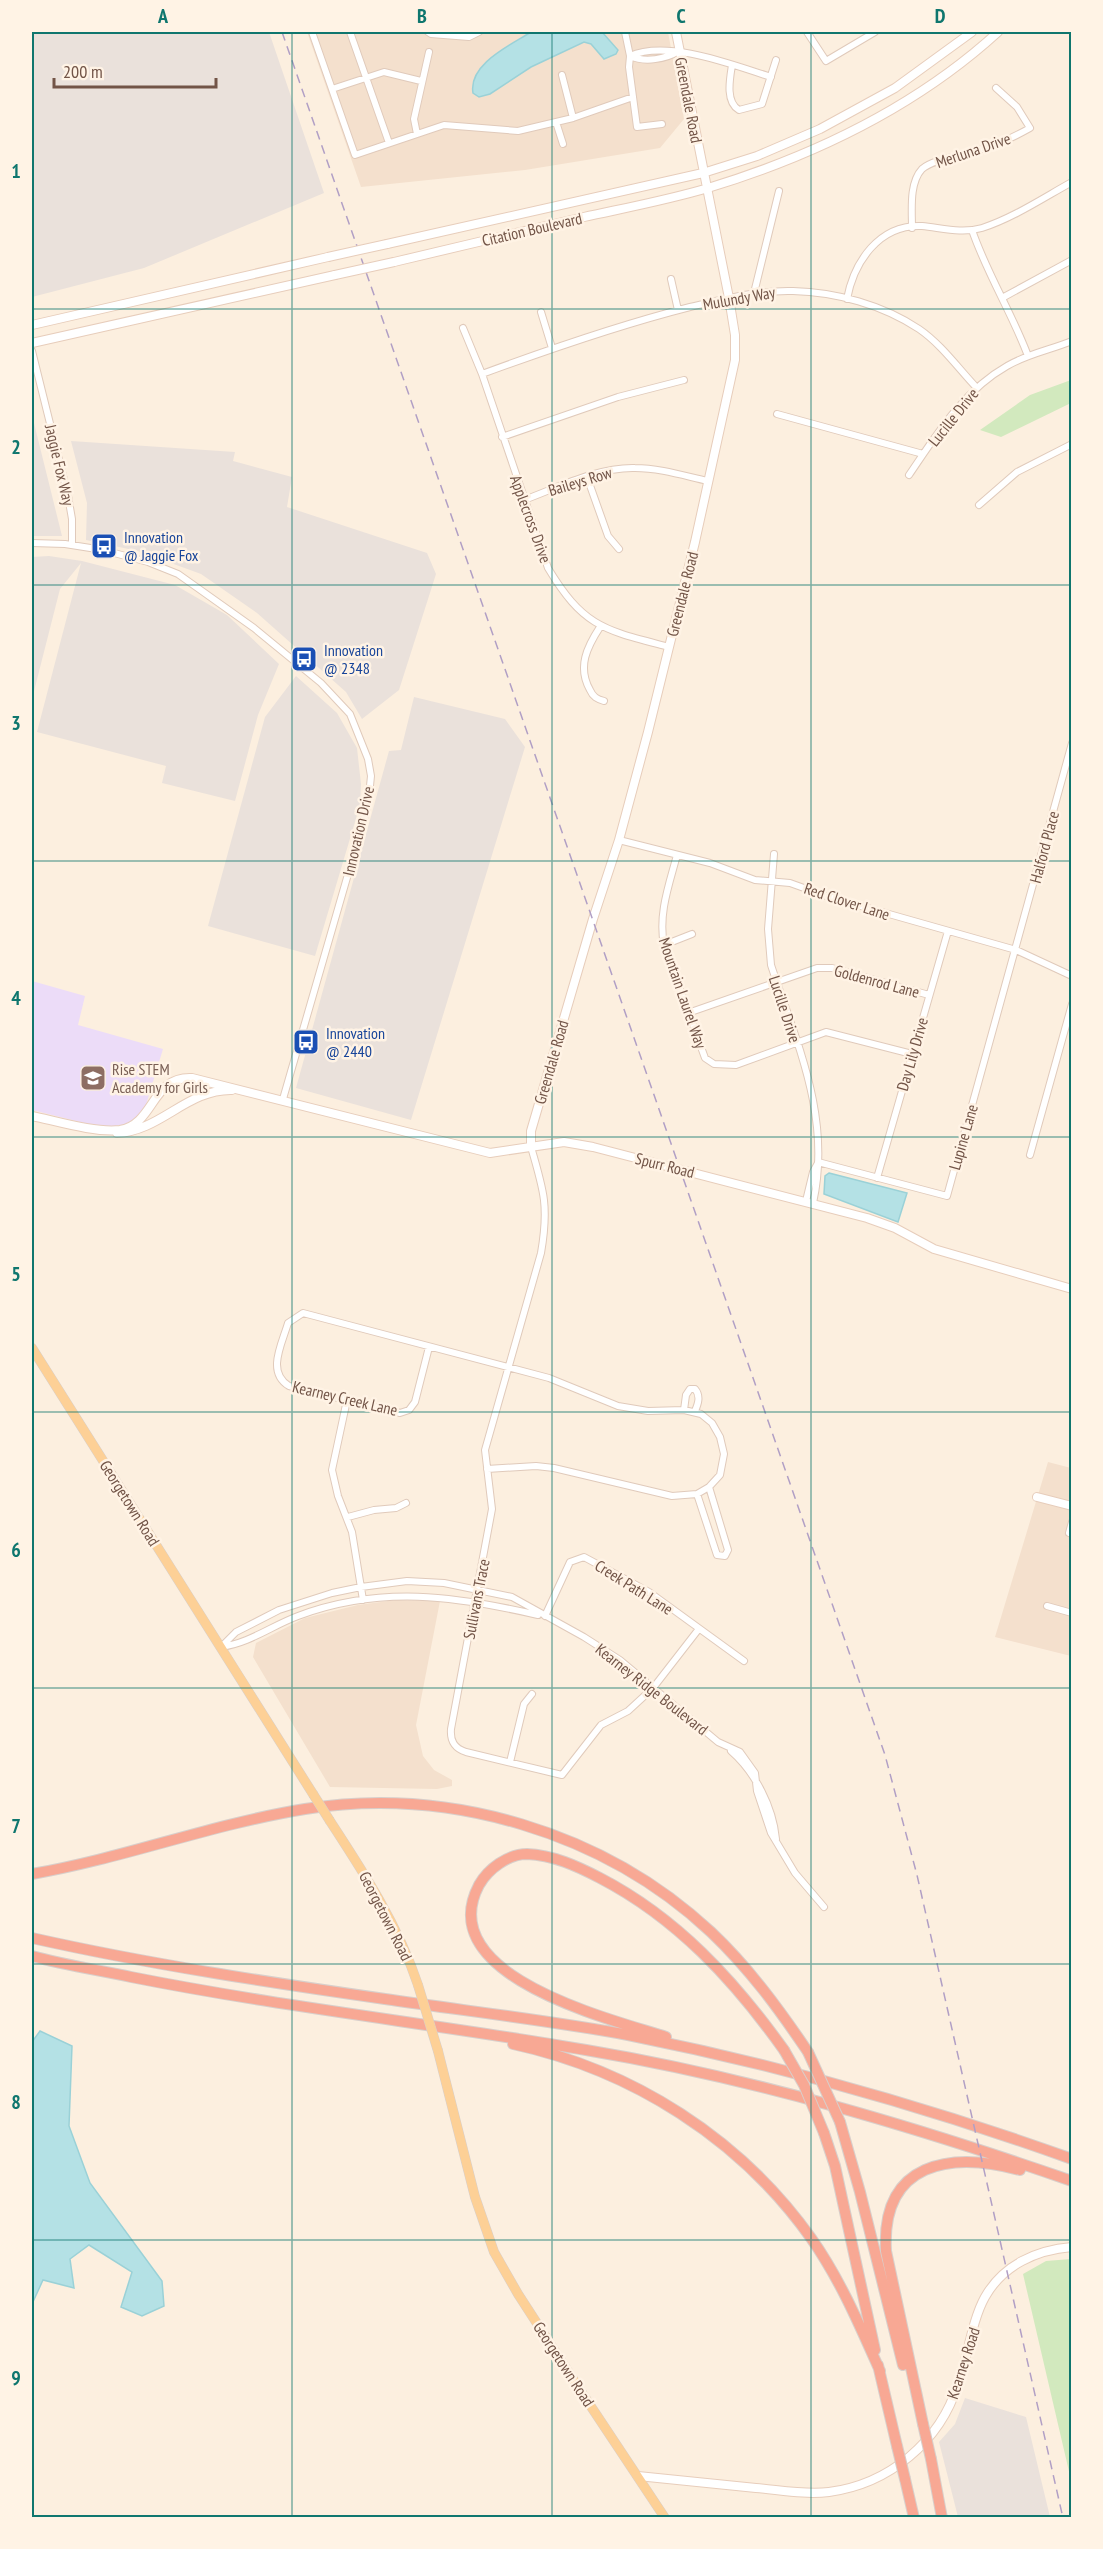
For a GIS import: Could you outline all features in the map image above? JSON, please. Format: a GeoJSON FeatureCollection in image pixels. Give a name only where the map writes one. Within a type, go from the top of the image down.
{"type":"FeatureCollection","features":[{"type":"Feature","properties":{"kind":"highway"},"geometry":{"type":"LineString","coordinates":[[32,1874],[234,1823],[306,1809],[380,1803],[428,1805],[472,1811],[560,1837],[624,1868],[660,1891],[711,1932],[744,1965],[780,2011],[808,2052],[840,2122],[921,2427],[941,2517]]}},
{"type":"Feature","properties":{"kind":"highway"},"geometry":{"type":"LineString","coordinates":[[723,2056],[567,2006],[504,1970],[480,1941],[472,1922],[473,1903],[479,1885],[489,1871],[505,1860],[525,1854],[551,1857],[581,1868],[629,1894],[675,1928],[721,1969],[784,2050],[804,2085],[835,2166],[914,2517]]}},
{"type":"Feature","properties":{"kind":"highway"},"geometry":{"type":"LineString","coordinates":[[32,1938],[213,1974],[569,2025],[723,2056],[883,2097],[1002,2134],[1071,2159]]}},
{"type":"Feature","properties":{"kind":"highway"},"geometry":{"type":"LineString","coordinates":[[32,1956],[205,1992],[586,2050],[718,2076],[927,2132],[1071,2181]]}},
{"type":"Feature","properties":{"kind":"highway"},"geometry":{"type":"LineString","coordinates":[[407,2022],[544,2052],[601,2071],[668,2105],[714,2136],[784,2203],[812,2240],[856,2318],[880,2372]]}},
{"type":"Feature","properties":{"kind":"highway"},"geometry":{"type":"LineString","coordinates":[[921,2427],[886,2251],[886,2220],[900,2189],[923,2171],[938,2164],[954,2161],[998,2164],[1071,2187]]}},
{"type":"Feature","properties":{"kind":"main road","name":"Georgetown Road"},"geometry":{"type":"LineString","coordinates":[[32,1348],[364,1873],[397,1932],[418,1985],[438,2050],[475,2197],[494,2252],[518,2294],[665,2517]]}},
{"type":"Feature","properties":{"kind":"street"},"geometry":{"type":"LineString","coordinates":[[312,32],[355,156],[444,125],[518,131],[573,118],[633,97]]}},
{"type":"Feature","properties":{"kind":"street"},"geometry":{"type":"LineString","coordinates":[[350,32],[389,143]]}},
{"type":"Feature","properties":{"kind":"street"},"geometry":{"type":"LineString","coordinates":[[428,32],[469,37],[479,32]]}},
{"type":"Feature","properties":{"kind":"street"},"geometry":{"type":"LineString","coordinates":[[625,32],[630,56],[637,127],[662,124]]}},
{"type":"Feature","properties":{"kind":"street","name":"Greendale Road"},"geometry":{"type":"LineString","coordinates":[[531,1147],[531,1131],[566,1009],[619,840],[669,647],[735,360],[735,335],[729,298],[676,32]]}},
{"type":"Feature","properties":{"kind":"street"},"geometry":{"type":"LineString","coordinates":[[807,32],[826,61],[875,32]]}},
{"type":"Feature","properties":{"kind":"street","name":"Citation Boulevard"},"geometry":{"type":"LineString","coordinates":[[32,325],[703,173],[757,156],[820,129],[895,88],[972,32]]}},
{"type":"Feature","properties":{"kind":"street","name":"Citation Boulevard"},"geometry":{"type":"LineString","coordinates":[[32,343],[706,189],[774,166],[840,137],[899,104],[945,74],[998,32]]}},
{"type":"Feature","properties":{"kind":"street"},"geometry":{"type":"LineString","coordinates":[[630,56],[638,53],[679,51],[771,77]]}},
{"type":"Feature","properties":{"kind":"street"},"geometry":{"type":"LineString","coordinates":[[417,134],[414,119],[429,52]]}},
{"type":"Feature","properties":{"kind":"street"},"geometry":{"type":"LineString","coordinates":[[732,65],[730,93],[734,107],[739,110],[762,104],[776,60]]}},
{"type":"Feature","properties":{"kind":"street"},"geometry":{"type":"LineString","coordinates":[[332,89],[384,72],[421,81]]}},
{"type":"Feature","properties":{"kind":"street"},"geometry":{"type":"LineString","coordinates":[[562,75],[573,118]]}},
{"type":"Feature","properties":{"kind":"street","name":"Merluna Drive"},"geometry":{"type":"LineString","coordinates":[[912,228],[912,195],[916,180],[923,168],[982,150],[1030,128],[1017,107],[996,88]]}},
{"type":"Feature","properties":{"kind":"street"},"geometry":{"type":"LineString","coordinates":[[556,122],[563,144]]}},
{"type":"Feature","properties":{"kind":"street"},"geometry":{"type":"LineString","coordinates":[[847,299],[854,271],[871,247],[885,237],[912,228],[972,230],[1000,221],[1071,182]]}},
{"type":"Feature","properties":{"kind":"street"},"geometry":{"type":"LineString","coordinates":[[754,293],[778,191]]}},
{"type":"Feature","properties":{"kind":"street"},"geometry":{"type":"LineString","coordinates":[[972,230],[982,260],[1028,356]]}},
{"type":"Feature","properties":{"kind":"street"},"geometry":{"type":"LineString","coordinates":[[1002,298],[1071,260]]}},
{"type":"Feature","properties":{"kind":"street"},"geometry":{"type":"LineString","coordinates":[[671,279],[678,310]]}},
{"type":"Feature","properties":{"kind":"street","name":"Mulundy Way"},"geometry":{"type":"LineString","coordinates":[[482,374],[600,332],[678,310],[754,293],[793,291],[847,299],[875,307],[920,330],[938,345],[976,387]]}},
{"type":"Feature","properties":{"kind":"street"},"geometry":{"type":"LineString","coordinates":[[541,312],[552,348]]}},
{"type":"Feature","properties":{"kind":"street","name":"Applecross Drive"},"geometry":{"type":"LineString","coordinates":[[463,328],[482,374],[524,500],[554,577],[576,608],[600,627],[669,647]]}},
{"type":"Feature","properties":{"kind":"street","name":"Lucille Drive"},"geometry":{"type":"LineString","coordinates":[[909,475],[948,419],[976,387],[1008,365],[1071,341]]}},
{"type":"Feature","properties":{"kind":"street","name":"Jaggie Fox Way"},"geometry":{"type":"LineString","coordinates":[[32,351],[68,496],[72,519],[72,545]]}},
{"type":"Feature","properties":{"kind":"street"},"geometry":{"type":"LineString","coordinates":[[502,437],[618,397],[684,380]]}},
{"type":"Feature","properties":{"kind":"street"},"geometry":{"type":"LineString","coordinates":[[777,414],[923,454]]}},
{"type":"Feature","properties":{"kind":"street"},"geometry":{"type":"LineString","coordinates":[[979,505],[1017,472],[1071,444]]}},
{"type":"Feature","properties":{"kind":"street","name":"Baileys Row"},"geometry":{"type":"LineString","coordinates":[[524,500],[610,470],[635,468],[708,481]]}},
{"type":"Feature","properties":{"kind":"street"},"geometry":{"type":"LineString","coordinates":[[587,477],[608,536],[619,549]]}},
{"type":"Feature","properties":{"kind":"street","name":"Innovation Drive"},"geometry":{"type":"LineString","coordinates":[[32,543],[72,545],[128,555],[178,574],[255,628],[321,683],[350,714],[368,759],[371,776],[368,805],[283,1099]]}},
{"type":"Feature","properties":{"kind":"street"},"geometry":{"type":"LineString","coordinates":[[600,627],[588,645],[583,670],[585,682],[593,696],[604,701]]}},
{"type":"Feature","properties":{"kind":"street","name":"Halford Place"},"geometry":{"type":"LineString","coordinates":[[1016,950],[1071,743]]}},
{"type":"Feature","properties":{"kind":"street","name":"Red Clover Lane"},"geometry":{"type":"LineString","coordinates":[[619,840],[710,863],[755,880],[790,883],[829,897],[1016,950],[1071,976]]}},
{"type":"Feature","properties":{"kind":"street","name":"Lucille Drive"},"geometry":{"type":"LineString","coordinates":[[774,854],[768,946],[776,982],[817,1111],[819,1173],[809,1202]]}},
{"type":"Feature","properties":{"kind":"street","name":"Mountain Laurel Way"},"geometry":{"type":"LineString","coordinates":[[677,855],[661,917],[664,945],[705,1058],[714,1064],[736,1065],[826,1032],[912,1054]]}},
{"type":"Feature","properties":{"kind":"street","name":"Day Lily Drive"},"geometry":{"type":"LineString","coordinates":[[877,1178],[948,931]]}},
{"type":"Feature","properties":{"kind":"street"},"geometry":{"type":"LineString","coordinates":[[664,945],[692,934]]}},
{"type":"Feature","properties":{"kind":"street","name":"Lupine Lane"},"geometry":{"type":"LineString","coordinates":[[818,1162],[946,1196],[1016,950]]}},
{"type":"Feature","properties":{"kind":"street","name":"Goldenrod Lane"},"geometry":{"type":"LineString","coordinates":[[688,1014],[817,968],[832,968],[929,995]]}},
{"type":"Feature","properties":{"kind":"street"},"geometry":{"type":"LineString","coordinates":[[1030,1155],[1071,1004]]}},
{"type":"Feature","properties":{"kind":"street","name":"Spurr Road"},"geometry":{"type":"LineString","coordinates":[[91,1127],[121,1130],[130,1126],[145,1114],[160,1090],[172,1081],[184,1078],[283,1099],[490,1153],[564,1142],[579,1144],[809,1202],[885,1224],[934,1249],[1071,1288]]}},
{"type":"Feature","properties":{"kind":"street","name":"Spurr Road"},"geometry":{"type":"LineString","coordinates":[[32,1116],[113,1133],[132,1132],[148,1127],[181,1105],[206,1094],[219,1090],[250,1091]]}},
{"type":"Feature","properties":{"kind":"street","name":"Sullivans Trace"},"geometry":{"type":"LineString","coordinates":[[531,1147],[545,1199],[545,1230],[541,1253],[485,1450],[492,1509],[451,1737],[458,1749],[561,1775],[601,1725],[627,1711],[653,1688],[698,1630]]}},
{"type":"Feature","properties":{"kind":"street","name":"Kearney Creek Lane"},"geometry":{"type":"LineString","coordinates":[[429,1347],[415,1402],[405,1412],[400,1413],[289,1386],[277,1375],[276,1368],[288,1323],[303,1313],[507,1367],[566,1384],[618,1406],[648,1411],[695,1412]]}},
{"type":"Feature","properties":{"kind":"street"},"geometry":{"type":"LineString","coordinates":[[487,1469],[536,1466],[554,1468],[672,1496],[697,1494],[709,1487],[720,1474],[724,1454],[720,1437],[712,1423],[695,1412],[699,1399],[694,1389],[690,1389],[686,1395],[684,1410]]}},
{"type":"Feature","properties":{"kind":"street"},"geometry":{"type":"LineString","coordinates":[[347,1400],[332,1470],[338,1496],[348,1517],[363,1600]]}},
{"type":"Feature","properties":{"kind":"street"},"geometry":{"type":"LineString","coordinates":[[697,1494],[717,1555],[725,1557],[728,1550],[709,1487]]}},
{"type":"Feature","properties":{"kind":"street"},"geometry":{"type":"LineString","coordinates":[[1037,1497],[1071,1506]]}},
{"type":"Feature","properties":{"kind":"street"},"geometry":{"type":"LineString","coordinates":[[348,1517],[374,1510],[396,1508],[406,1503]]}},
{"type":"Feature","properties":{"kind":"street"},"geometry":{"type":"LineString","coordinates":[[1069,1533],[1071,1522]]}},
{"type":"Feature","properties":{"kind":"street","name":"Creek Path Lane"},"geometry":{"type":"LineString","coordinates":[[545,1616],[570,1562],[584,1557],[649,1592],[698,1630],[744,1661]]}},
{"type":"Feature","properties":{"kind":"street","name":"Kearney Ridge Boulevard"},"geometry":{"type":"LineString","coordinates":[[222,1647],[236,1632],[290,1606],[361,1587],[407,1581],[478,1588],[512,1597],[620,1660],[744,1763],[756,1780],[757,1791],[771,1833],[795,1873],[824,1907]]}},
{"type":"Feature","properties":{"kind":"street","name":"Kearney Ridge Boulevard"},"geometry":{"type":"LineString","coordinates":[[222,1647],[242,1644],[295,1617],[363,1600],[408,1596],[476,1601],[545,1616]]}},
{"type":"Feature","properties":{"kind":"street"},"geometry":{"type":"LineString","coordinates":[[290,1606],[295,1617]]}},
{"type":"Feature","properties":{"kind":"street"},"geometry":{"type":"LineString","coordinates":[[1047,1606],[1071,1612]]}},
{"type":"Feature","properties":{"kind":"street"},"geometry":{"type":"LineString","coordinates":[[510,1762],[524,1704],[532,1694]]}},
{"type":"Feature","properties":{"kind":"street","name":"Kearney Road"},"geometry":{"type":"LineString","coordinates":[[638,2476],[809,2493],[853,2487],[880,2476],[918,2450],[945,2416],[958,2387],[983,2301],[1000,2276],[1032,2255],[1047,2250],[1071,2247]]}},
{"type":"Feature","properties":{"kind":"shaded area"},"geometry":{"type":"Polygon","coordinates":[[[32,32],[269,32],[324,193],[144,268],[32,297],[32,32]]]}},
{"type":"Feature","properties":{"kind":"shaded area"},"geometry":{"type":"Polygon","coordinates":[[[307,32],[668,32],[684,119],[660,148],[525,170],[361,187],[307,32]]]}},
{"type":"Feature","properties":{"kind":"shaded area"},"geometry":{"type":"Polygon","coordinates":[[[32,415],[62,536],[32,536],[32,415]]]}},
{"type":"Feature","properties":{"kind":"shaded area"},"geometry":{"type":"Polygon","coordinates":[[[71,441],[235,452],[233,461],[292,477],[287,507],[427,553],[436,574],[399,690],[362,719],[346,692],[257,613],[201,574],[138,551],[86,540],[87,503],[71,441]]]}},
{"type":"Feature","properties":{"kind":"shaded area"},"geometry":{"type":"Polygon","coordinates":[[[49,556],[82,561],[175,585],[227,615],[279,664],[258,715],[235,801],[162,783],[166,766],[37,732],[81,563],[60,589],[32,699],[32,557],[49,556]]]}},
{"type":"Feature","properties":{"kind":"shaded area"},"geometry":{"type":"Polygon","coordinates":[[[296,676],[337,713],[357,748],[361,784],[360,805],[315,956],[208,926],[265,717],[296,676]]]}},
{"type":"Feature","properties":{"kind":"shaded area"},"geometry":{"type":"Polygon","coordinates":[[[414,697],[505,719],[525,747],[411,1120],[296,1088],[389,751],[401,750],[414,697]]]}},
{"type":"Feature","properties":{"kind":"shaded area","name":"Rise STEM Academy for Girls"},"geometry":{"type":"Polygon","coordinates":[[[32,981],[85,996],[78,1025],[163,1049],[145,1108],[136,1118],[127,1124],[104,1128],[32,1110],[32,981]]]}},
{"type":"Feature","properties":{"kind":"shaded area"},"geometry":{"type":"Polygon","coordinates":[[[1048,1462],[1071,1468],[1071,1656],[995,1637],[1048,1462]]]}},
{"type":"Feature","properties":{"kind":"shaded area"},"geometry":{"type":"Polygon","coordinates":[[[396,1600],[440,1601],[416,1725],[423,1756],[434,1770],[452,1780],[452,1786],[437,1789],[330,1787],[253,1657],[256,1643],[305,1618],[358,1605],[396,1600]]]}},
{"type":"Feature","properties":{"kind":"shaded area"},"geometry":{"type":"Polygon","coordinates":[[[965,2398],[1026,2417],[1050,2517],[958,2517],[939,2442],[955,2424],[965,2398]]]}},
{"type":"Feature","properties":{"kind":"green space"},"geometry":{"type":"Polygon","coordinates":[[[1071,380],[1071,403],[1001,437],[980,430],[1030,395],[1071,380]]]}},
{"type":"Feature","properties":{"kind":"green space"},"geometry":{"type":"Polygon","coordinates":[[[1072,2259],[1071,2480],[1023,2274],[1046,2261],[1072,2259]]]}},
{"type":"Feature","properties":{"kind":"water"},"geometry":{"type":"Polygon","coordinates":[[[531,32],[602,32],[618,50],[616,54],[604,59],[591,44],[584,42],[531,67],[490,94],[479,97],[473,93],[473,83],[484,64],[531,32]]]}},
{"type":"Feature","properties":{"kind":"water"},"geometry":{"type":"Polygon","coordinates":[[[829,1173],[907,1193],[898,1222],[824,1194],[825,1176],[829,1173]]]}},
{"type":"Feature","properties":{"kind":"water"},"geometry":{"type":"Polygon","coordinates":[[[40,2031],[72,2046],[69,2126],[90,2183],[162,2281],[164,2306],[142,2316],[121,2307],[132,2272],[89,2245],[70,2259],[74,2288],[43,2280],[32,2304],[32,2042],[40,2031]]]}},
{"type":"Feature","properties":{"kind":"railway"},"geometry":{"type":"LineString","coordinates":[[282,32],[885,1755],[917,1875],[1063,2518]]}},
{"type":"Feature","properties":{"kind":"place","name":"Innovation @ Jaggie Fox"},"geometry":{"type":"Point","coordinates":[104,546]}},
{"type":"Feature","properties":{"kind":"place","name":"Innovation @ 2348"},"geometry":{"type":"Point","coordinates":[304,659]}},
{"type":"Feature","properties":{"kind":"place","name":"Innovation @ 2440"},"geometry":{"type":"Point","coordinates":[306,1042]}},
{"type":"Feature","properties":{"kind":"place","name":"Rise STEM Academy for Girls"},"geometry":{"type":"Point","coordinates":[93,1078]}}]}
